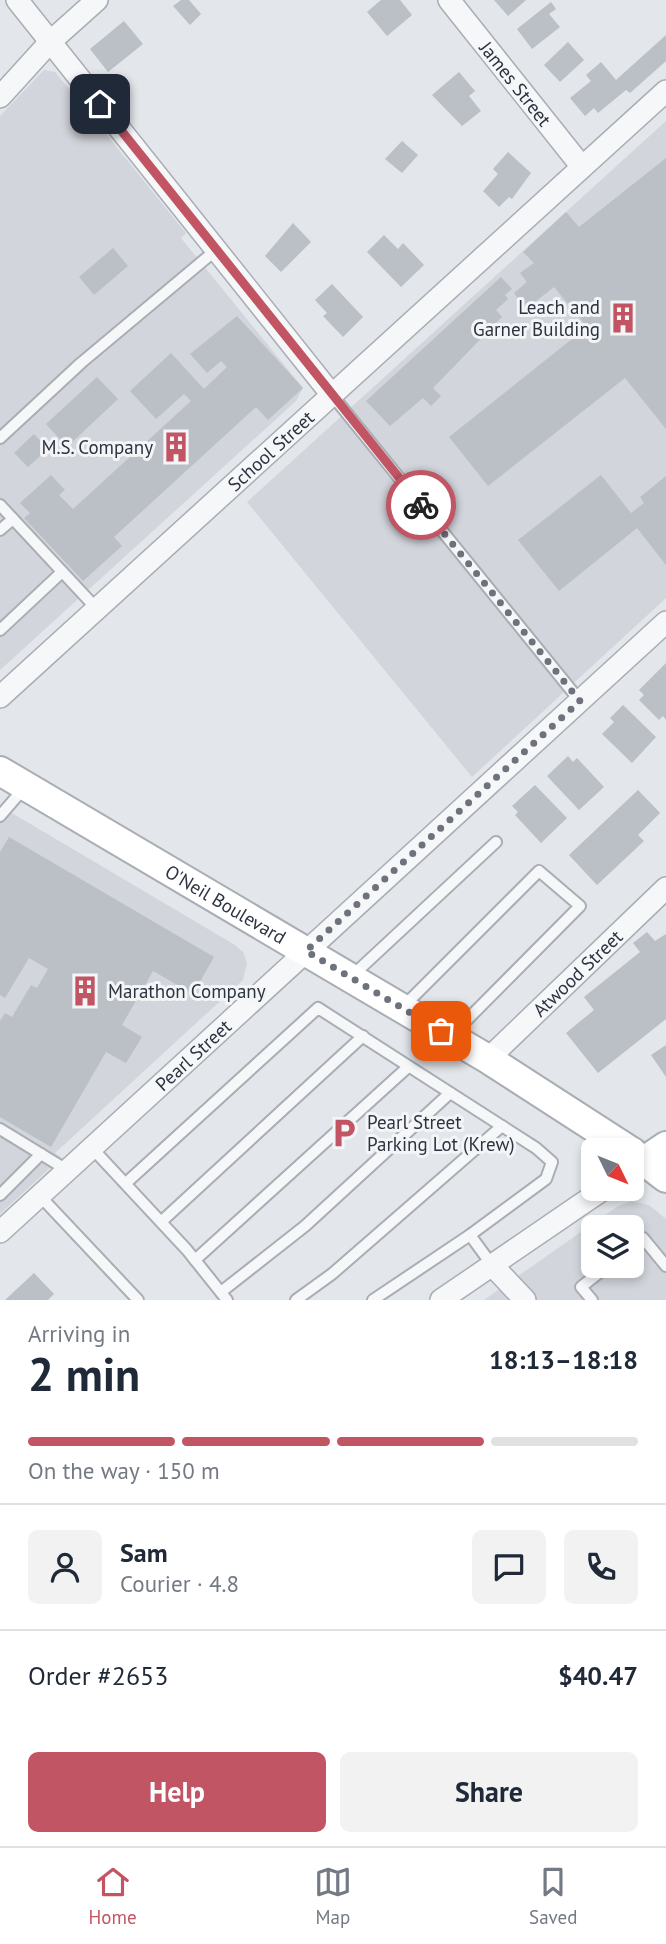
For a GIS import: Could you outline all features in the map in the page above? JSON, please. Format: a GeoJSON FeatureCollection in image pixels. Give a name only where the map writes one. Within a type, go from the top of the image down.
{"type":"FeatureCollection","features":[{"type":"Feature","properties":{"kind":"main road","name":"O'Neil Boulevard"},"geometry":{"type":"LineString","coordinates":[[0,771],[488,1059],[645,1160]]}},
{"type":"Feature","properties":{"kind":"street"},"geometry":{"type":"LineString","coordinates":[[17,0],[332,395]]}},
{"type":"Feature","properties":{"kind":"street"},"geometry":{"type":"LineString","coordinates":[[0,97],[50,42],[97,0]]}},
{"type":"Feature","properties":{"kind":"street","name":"James Street"},"geometry":{"type":"LineString","coordinates":[[449,0],[582,167]]}},
{"type":"Feature","properties":{"kind":"street","name":"School Street"},"geometry":{"type":"LineString","coordinates":[[0,697],[666,91]]}},
{"type":"Feature","properties":{"kind":"street","name":"Pearl Street"},"geometry":{"type":"LineString","coordinates":[[0,1232],[666,622]]}},
{"type":"Feature","properties":{"kind":"street","name":"Atwood Street"},"geometry":{"type":"LineString","coordinates":[[488,1059],[666,888]]}},
{"type":"Feature","properties":{"kind":"street"},"geometry":{"type":"LineString","coordinates":[[441,1300],[586,1201]]}},
{"type":"Feature","properties":{"kind":"street"},"geometry":{"type":"LineString","coordinates":[[492,1265],[525,1300]]}},
{"type":"Feature","properties":{"kind":"lane"},"geometry":{"type":"LineString","coordinates":[[0,438],[81,363],[216,250]]}},
{"type":"Feature","properties":{"kind":"lane"},"geometry":{"type":"LineString","coordinates":[[332,395],[580,701]]}},
{"type":"Feature","properties":{"kind":"lane"},"geometry":{"type":"LineString","coordinates":[[0,505],[97,609]]}},
{"type":"Feature","properties":{"kind":"lane"},"geometry":{"type":"LineString","coordinates":[[0,530],[13,519]]}},
{"type":"Feature","properties":{"kind":"lane"},"geometry":{"type":"LineString","coordinates":[[0,630],[62,572]]}},
{"type":"Feature","properties":{"kind":"lane"},"geometry":{"type":"LineString","coordinates":[[0,816],[26,786]]}},
{"type":"Feature","properties":{"kind":"lane"},"geometry":{"type":"LineString","coordinates":[[350,978],[496,842]]}},
{"type":"Feature","properties":{"kind":"lane"},"geometry":{"type":"LineString","coordinates":[[402,1008],[539,871],[580,906],[450,1037]]}},
{"type":"Feature","properties":{"kind":"lane"},"geometry":{"type":"LineString","coordinates":[[126,1183],[318,1008],[536,1148],[552,1162],[546,1179],[470,1235],[373,1300]]}},
{"type":"Feature","properties":{"kind":"lane"},"geometry":{"type":"LineString","coordinates":[[162,1222],[363,1036]]}},
{"type":"Feature","properties":{"kind":"lane"},"geometry":{"type":"LineString","coordinates":[[195,1259],[408,1066]]}},
{"type":"Feature","properties":{"kind":"lane"},"geometry":{"type":"LineString","coordinates":[[91,1147],[162,1222],[224,1296],[450,1093]]}},
{"type":"Feature","properties":{"kind":"lane"},"geometry":{"type":"LineString","coordinates":[[296,1300],[332,1274],[502,1126]]}},
{"type":"Feature","properties":{"kind":"lane"},"geometry":{"type":"LineString","coordinates":[[0,1129],[67,1170]]}},
{"type":"Feature","properties":{"kind":"lane"},"geometry":{"type":"LineString","coordinates":[[0,1195],[41,1154]]}},
{"type":"Feature","properties":{"kind":"lane"},"geometry":{"type":"LineString","coordinates":[[39,1195],[138,1300]]}},
{"type":"Feature","properties":{"kind":"lane"},"geometry":{"type":"LineString","coordinates":[[470,1235],[492,1265]]}},
{"type":"Feature","properties":{"kind":"lane"},"geometry":{"type":"LineString","coordinates":[[644,1239],[666,1266]]}},
{"type":"Feature","properties":{"kind":"lane"},"geometry":{"type":"LineString","coordinates":[[592,1278],[581,1287],[592,1300]]}},
{"type":"Feature","properties":{"kind":"shaded area"},"geometry":{"type":"Polygon","coordinates":[[[44,70],[55,72],[89,113],[186,233],[181,238],[303,388],[296,401],[0,670],[0,116],[44,70]]]}},
{"type":"Feature","properties":{"kind":"shaded area"},"geometry":{"type":"Polygon","coordinates":[[[666,121],[666,598],[472,777],[247,502],[666,121]]]}},
{"type":"Feature","properties":{"kind":"shaded area","name":"Marathon Company"},"geometry":{"type":"Polygon","coordinates":[[[0,806],[235,945],[243,952],[247,963],[243,980],[55,1153],[61,1158],[0,1214],[0,806]]]}},
{"type":"Feature","properties":{"kind":"shaded area"},"geometry":{"type":"Polygon","coordinates":[[[632,1201],[649,1205],[666,1219],[666,1300],[484,1300],[581,1232],[581,1278],[644,1278],[644,1215],[605,1215],[632,1201]]]}},
{"type":"Feature","properties":{"kind":"building"},"geometry":{"type":"Polygon","coordinates":[[[181,0],[189,0],[201,14],[190,25],[173,6],[181,0]]]}},
{"type":"Feature","properties":{"kind":"building"},"geometry":{"type":"Polygon","coordinates":[[[381,0],[400,0],[412,15],[387,36],[367,12],[381,0]]]}},
{"type":"Feature","properties":{"kind":"building"},"geometry":{"type":"Polygon","coordinates":[[[494,0],[526,0],[508,16],[494,0]]]}},
{"type":"Feature","properties":{"kind":"building"},"geometry":{"type":"Polygon","coordinates":[[[551,2],[556,9],[549,14],[560,27],[532,49],[517,29],[551,2]]]}},
{"type":"Feature","properties":{"kind":"building"},"geometry":{"type":"Polygon","coordinates":[[[124,21],[143,44],[108,72],[90,49],[124,21]]]}},
{"type":"Feature","properties":{"kind":"building"},"geometry":{"type":"Polygon","coordinates":[[[666,35],[666,61],[630,93],[626,90],[598,113],[594,108],[585,116],[570,98],[591,81],[586,75],[601,62],[616,80],[666,35]]]}},
{"type":"Feature","properties":{"kind":"building"},"geometry":{"type":"Polygon","coordinates":[[[568,42],[584,60],[560,82],[544,65],[568,42]]]}},
{"type":"Feature","properties":{"kind":"building"},"geometry":{"type":"Polygon","coordinates":[[[459,72],[475,91],[469,96],[481,111],[462,126],[432,95],[459,72]]]}},
{"type":"Feature","properties":{"kind":"building"},"geometry":{"type":"Polygon","coordinates":[[[402,141],[418,155],[402,173],[385,159],[402,141]]]}},
{"type":"Feature","properties":{"kind":"building"},"geometry":{"type":"Polygon","coordinates":[[[508,152],[531,173],[512,199],[509,197],[499,207],[483,191],[498,174],[493,169],[508,152]]]}},
{"type":"Feature","properties":{"kind":"building","name":"Leach and Garner Building"},"geometry":{"type":"Polygon","coordinates":[[[666,158],[666,429],[625,378],[488,486],[449,437],[587,327],[554,287],[526,309],[514,293],[527,282],[520,273],[534,263],[523,252],[566,212],[579,227],[666,158]]]}},
{"type":"Feature","properties":{"kind":"building"},"geometry":{"type":"Polygon","coordinates":[[[293,223],[311,242],[281,272],[265,256],[293,223]]]}},
{"type":"Feature","properties":{"kind":"building"},"geometry":{"type":"Polygon","coordinates":[[[384,235],[398,249],[403,243],[424,265],[401,287],[367,252],[384,235]]]}},
{"type":"Feature","properties":{"kind":"building"},"geometry":{"type":"Polygon","coordinates":[[[113,248],[128,266],[94,295],[79,277],[113,248]]]}},
{"type":"Feature","properties":{"kind":"building"},"geometry":{"type":"Polygon","coordinates":[[[501,277],[512,289],[505,295],[508,299],[496,310],[502,317],[433,388],[441,396],[431,406],[423,398],[390,426],[366,401],[501,277]]]}},
{"type":"Feature","properties":{"kind":"building"},"geometry":{"type":"Polygon","coordinates":[[[332,284],[363,317],[343,337],[323,316],[327,313],[315,300],[332,284]]]}},
{"type":"Feature","properties":{"kind":"building","name":"M.S. Company"},"geometry":{"type":"Polygon","coordinates":[[[237,316],[303,388],[268,420],[256,407],[114,537],[122,546],[83,581],[24,518],[30,513],[20,503],[51,475],[65,490],[59,495],[73,509],[191,401],[184,394],[156,419],[130,391],[171,353],[204,389],[227,367],[221,361],[207,373],[190,354],[237,316]]]}},
{"type":"Feature","properties":{"kind":"building"},"geometry":{"type":"Polygon","coordinates":[[[97,377],[118,399],[67,447],[46,424],[97,377]]]}},
{"type":"Feature","properties":{"kind":"building"},"geometry":{"type":"Polygon","coordinates":[[[34,434],[48,449],[28,467],[14,453],[34,434]]]}},
{"type":"Feature","properties":{"kind":"building"},"geometry":{"type":"Polygon","coordinates":[[[601,475],[631,513],[644,503],[640,497],[666,476],[666,565],[637,528],[559,591],[518,540],[601,475]]]}},
{"type":"Feature","properties":{"kind":"building"},"geometry":{"type":"Polygon","coordinates":[[[666,663],[666,720],[663,716],[659,720],[639,700],[644,695],[639,690],[666,663]]]}},
{"type":"Feature","properties":{"kind":"building"},"geometry":{"type":"Polygon","coordinates":[[[623,705],[656,737],[632,763],[602,734],[614,722],[610,718],[623,705]]]}},
{"type":"Feature","properties":{"kind":"building"},"geometry":{"type":"Polygon","coordinates":[[[568,756],[573,762],[577,758],[604,787],[579,810],[547,776],[568,756]]]}},
{"type":"Feature","properties":{"kind":"building"},"geometry":{"type":"Polygon","coordinates":[[[535,785],[567,818],[541,843],[515,815],[518,812],[512,806],[535,785]]]}},
{"type":"Feature","properties":{"kind":"building"},"geometry":{"type":"Polygon","coordinates":[[[638,790],[660,813],[638,835],[644,841],[597,885],[569,855],[638,790]]]}},
{"type":"Feature","properties":{"kind":"building","name":"Marathon Company"},"geometry":{"type":"Polygon","coordinates":[[[9,837],[214,957],[193,994],[153,971],[122,1025],[142,1037],[126,1063],[106,1052],[51,1147],[0,1117],[0,1021],[5,1013],[12,1017],[31,985],[37,988],[48,969],[29,958],[5,998],[0,995],[0,852],[9,837]]]}},
{"type":"Feature","properties":{"kind":"building"},"geometry":{"type":"Polygon","coordinates":[[[647,932],[655,941],[666,934],[666,1019],[598,1073],[566,1033],[594,1010],[584,997],[640,952],[633,943],[647,932]]]}},
{"type":"Feature","properties":{"kind":"building"},"geometry":{"type":"Polygon","coordinates":[[[666,1045],[666,1077],[651,1055],[666,1045]]]}},
{"type":"Feature","properties":{"kind":"building"},"geometry":{"type":"Polygon","coordinates":[[[34,1273],[54,1294],[48,1300],[5,1300],[34,1273]]]}},
{"type":"Feature","properties":{"kind":"way so far"},"geometry":{"type":"LineString","coordinates":[[421,505],[580,701],[306,951],[441,1031]]}},
{"type":"Feature","properties":{"kind":"place","name":"Leach and Garner Building"},"geometry":{"type":"Point","coordinates":[623,318]}},
{"type":"Feature","properties":{"kind":"place","name":"M.S. Company"},"geometry":{"type":"Point","coordinates":[176,447]}},
{"type":"Feature","properties":{"kind":"place","name":"Marathon Company"},"geometry":{"type":"Point","coordinates":[85,991]}},
{"type":"Feature","properties":{"kind":"place","name":"Pearl Street Parking Lot (Krew)"},"geometry":{"type":"Point","coordinates":[344,1133]}},
{"type":"Feature","properties":{"kind":"route"},"geometry":{"type":"LineString","coordinates":[[100,104],[421,505]]}}]}
